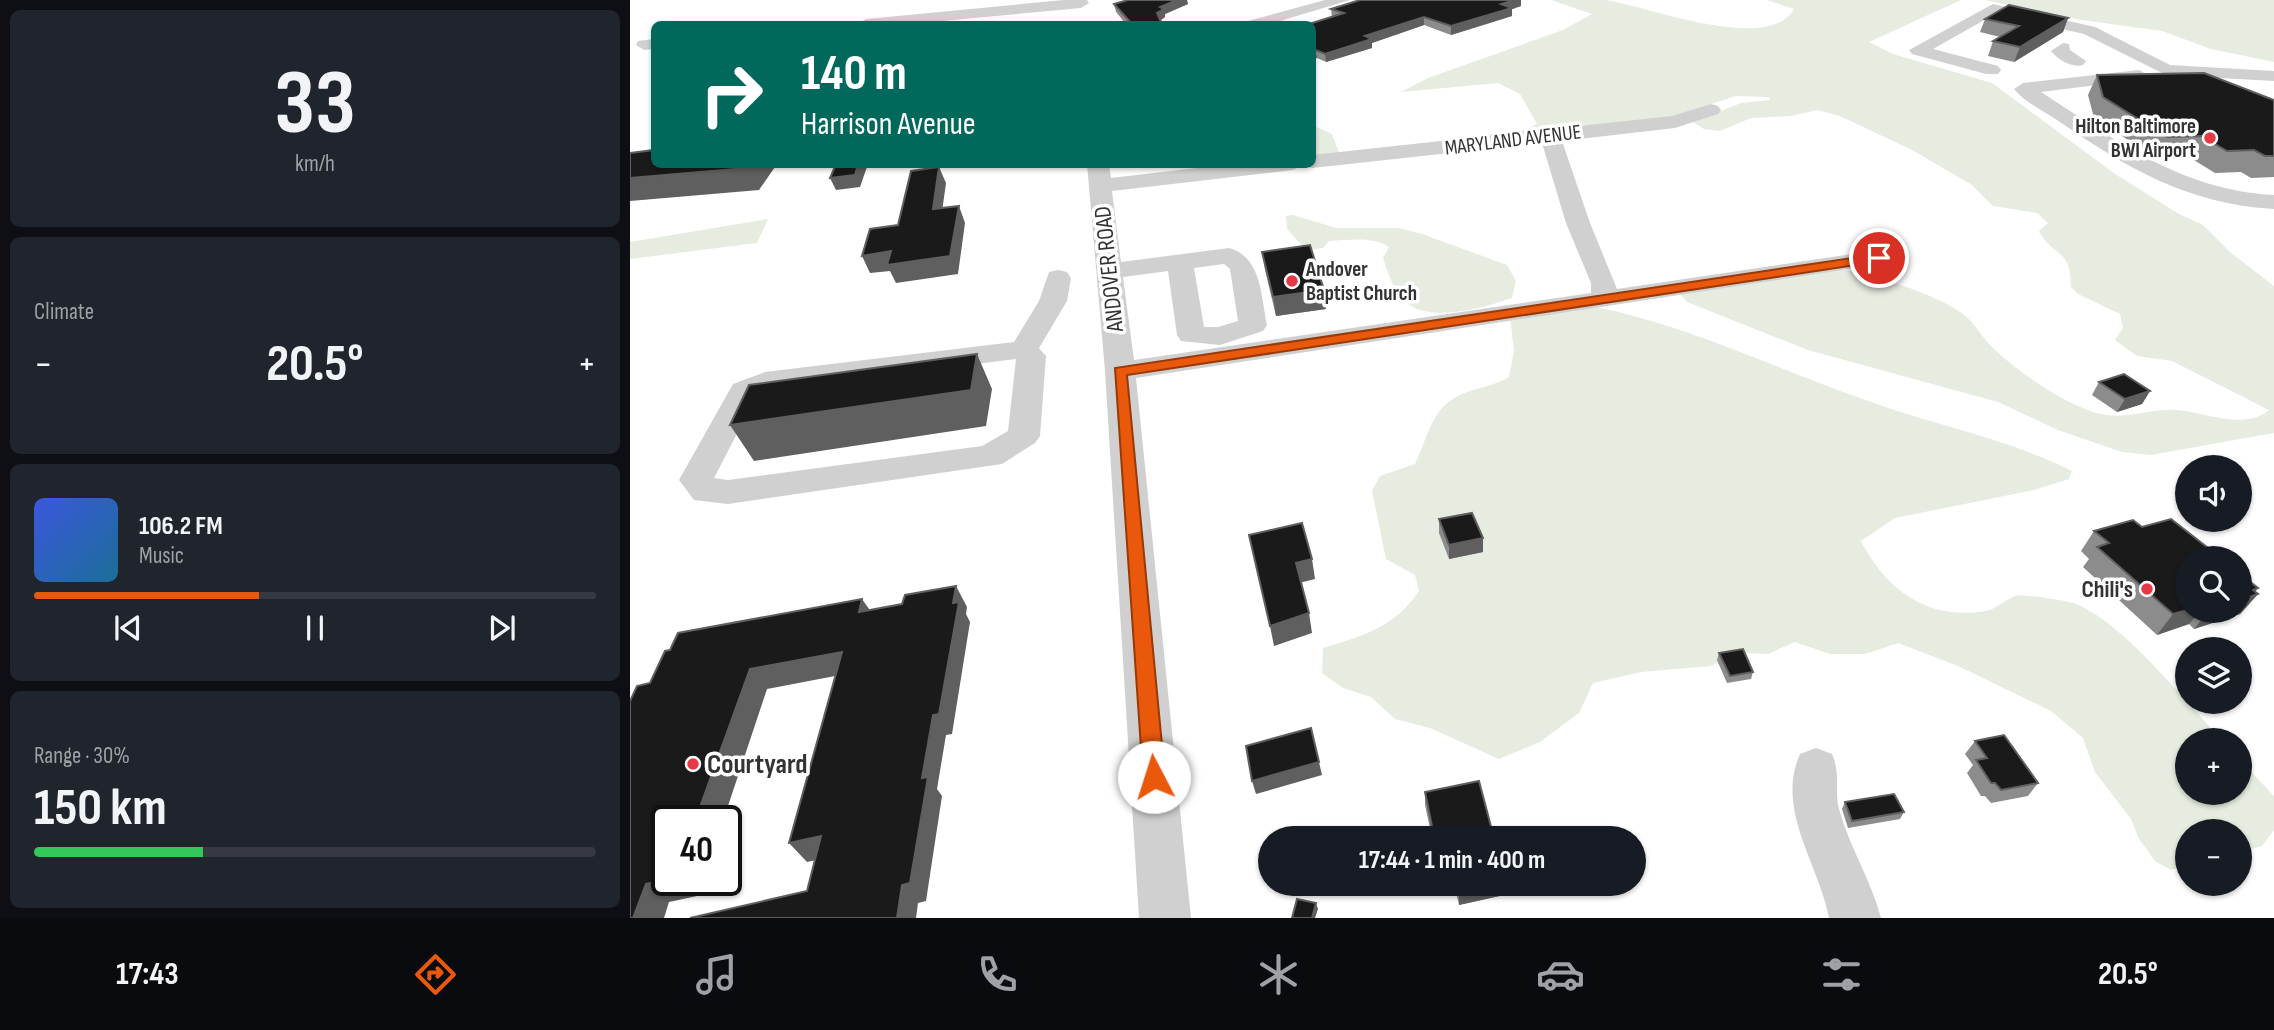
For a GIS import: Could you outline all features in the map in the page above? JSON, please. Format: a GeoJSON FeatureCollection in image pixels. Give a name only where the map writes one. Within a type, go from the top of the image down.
{"type":"FeatureCollection","features":[{"type":"Feature","properties":{"kind":"street"},"geometry":{"type":"LineString","coordinates":[[1265,21],[1342,0]]}},
{"type":"Feature","properties":{"kind":"street"},"geometry":{"type":"LineString","coordinates":[[894,21],[1081,1],[1083,21]]}},
{"type":"Feature","properties":{"kind":"street"},"geometry":{"type":"LineString","coordinates":[[2165,70],[2138,55],[2081,53],[2090,30],[1993,9],[1918,50],[1998,69],[2023,89],[2161,176],[2207,194],[2251,203],[2274,202]]}},
{"type":"Feature","properties":{"kind":"street"},"geometry":{"type":"LineString","coordinates":[[2023,89],[2133,77],[2165,70],[2274,76]]}},
{"type":"Feature","properties":{"kind":"street"},"geometry":{"type":"LineString","coordinates":[[2200,74],[2242,94],[2274,92]]}},
{"type":"Feature","properties":{"kind":"street"},"geometry":{"type":"LineString","coordinates":[[2133,77],[2176,90]]}},
{"type":"Feature","properties":{"kind":"street","name":"MARYLAND AVENUE"},"geometry":{"type":"LineString","coordinates":[[1316,162],[1675,122],[1711,110]]}},
{"type":"Feature","properties":{"kind":"street"},"geometry":{"type":"LineString","coordinates":[[1551,137],[1578,223],[1604,283],[1604,298]]}},
{"type":"Feature","properties":{"kind":"street"},"geometry":{"type":"LineString","coordinates":[[2171,158],[2251,203]]}},
{"type":"Feature","properties":{"kind":"street"},"geometry":{"type":"LineString","coordinates":[[1099,175],[1222,168]]}},
{"type":"Feature","properties":{"kind":"street","name":"ANDOVER ROAD"},"geometry":{"type":"LineString","coordinates":[[1099,175],[1120,372],[1166,918]]}},
{"type":"Feature","properties":{"kind":"street"},"geometry":{"type":"LineString","coordinates":[[1120,372],[1879,258]]}},
{"type":"Feature","properties":{"kind":"street"},"geometry":{"type":"LineString","coordinates":[[1109,271],[1180,261]]}},
{"type":"Feature","properties":{"kind":"street"},"geometry":{"type":"LineString","coordinates":[[1024,349],[1053,301],[1058,278]]}},
{"type":"Feature","properties":{"kind":"street"},"geometry":{"type":"LineString","coordinates":[[1024,349],[1031,356],[1024,436],[990,456],[728,492],[706,492],[696,480],[744,391],[765,381],[1024,349]]}},
{"type":"Feature","properties":{"kind":"street"},"geometry":{"type":"LineString","coordinates":[[1816,769],[1815,807],[1849,891],[1855,918]]}},
{"type":"Feature","properties":{"kind":"shaded area"},"geometry":{"type":"Polygon","coordinates":[[[1551,0],[1605,0],[1705,24],[1759,28],[1780,22],[1794,9],[1767,0],[1961,0],[1869,42],[1893,54],[1992,83],[2115,174],[2179,214],[2203,225],[2230,252],[2274,286],[2274,433],[2151,455],[2122,452],[2058,430],[1998,402],[1808,350],[1687,302],[1680,294],[1798,273],[1844,270],[1859,272],[1913,289],[1952,307],[1967,318],[1994,349],[2028,377],[2067,401],[2093,412],[2116,416],[2177,410],[2236,420],[2259,416],[2269,410],[2172,361],[2137,356],[2115,340],[2123,328],[2120,314],[2078,294],[2071,287],[2068,265],[2044,240],[2039,231],[2048,223],[2037,213],[1993,206],[1972,185],[1914,151],[1840,116],[1817,110],[1791,116],[1751,118],[1720,131],[1704,129],[1693,122],[1741,103],[1770,100],[1768,97],[1736,96],[1661,120],[1461,141],[1466,137],[1524,130],[1537,124],[1520,94],[1498,83],[1401,92],[1428,78],[1563,30],[1592,14],[1551,0]]]}},
{"type":"Feature","properties":{"kind":"shaded area"},"geometry":{"type":"Polygon","coordinates":[[[1985,0],[2274,0],[2274,62],[2211,49],[2162,31],[2068,18],[1985,0]]]}},
{"type":"Feature","properties":{"kind":"shaded area"},"geometry":{"type":"Polygon","coordinates":[[[1316,127],[1332,134],[1339,153],[1316,158],[1316,127]]]}},
{"type":"Feature","properties":{"kind":"shaded area"},"geometry":{"type":"Polygon","coordinates":[[[1293,215],[1336,228],[1399,228],[1507,265],[1516,281],[1512,298],[1458,312],[1416,309],[1402,298],[1392,282],[1383,258],[1389,247],[1376,241],[1353,240],[1329,241],[1323,248],[1306,250],[1287,229],[1286,216],[1293,215]]]}},
{"type":"Feature","properties":{"kind":"shaded area"},"geometry":{"type":"Polygon","coordinates":[[[768,219],[757,243],[630,259],[630,242],[768,219]]]}},
{"type":"Feature","properties":{"kind":"shaded area"},"geometry":{"type":"Polygon","coordinates":[[[1590,306],[1626,314],[1697,336],[1896,411],[1998,441],[2072,471],[2069,479],[2034,490],[1895,518],[1861,541],[1883,574],[1896,587],[1928,606],[1965,613],[1986,611],[2015,596],[2073,603],[2091,612],[2131,643],[2175,688],[2175,714],[2198,714],[2211,728],[2175,728],[2175,805],[2252,805],[2252,773],[2274,796],[2274,830],[2262,846],[2252,849],[2252,819],[2175,819],[2175,869],[2171,870],[2155,861],[2139,839],[2131,819],[2095,772],[2083,738],[2051,711],[1958,666],[1898,643],[1865,654],[1830,654],[1795,642],[1768,654],[1730,652],[1712,666],[1641,672],[1593,683],[1579,713],[1540,742],[1499,759],[1430,728],[1395,719],[1371,697],[1343,688],[1322,673],[1323,648],[1365,634],[1389,622],[1419,591],[1415,575],[1386,559],[1372,491],[1380,476],[1415,464],[1431,426],[1449,402],[1464,393],[1509,377],[1514,351],[1510,317],[1590,306]]]}},
{"type":"Feature","properties":{"kind":"building"},"geometry":{"type":"Polygon","coordinates":[[[1128,0],[1177,0],[1160,7],[1164,9],[1157,13],[1161,21],[1129,21],[1114,4],[1128,0]]]}},
{"type":"Feature","properties":{"kind":"building"},"geometry":{"type":"Polygon","coordinates":[[[1360,0],[1515,0],[1501,4],[1512,8],[1451,26],[1424,17],[1365,36],[1372,39],[1325,54],[1316,50],[1316,22],[1344,13],[1331,9],[1360,0]]]}},
{"type":"Feature","properties":{"kind":"building"},"geometry":{"type":"Polygon","coordinates":[[[2009,5],[2068,18],[2020,47],[1993,41],[2019,26],[1985,19],[2009,5]]]}},
{"type":"Feature","properties":{"kind":"building"},"geometry":{"type":"Polygon","coordinates":[[[2204,73],[2274,100],[2274,156],[2265,156],[2254,150],[2227,151],[2201,136],[2167,137],[2103,97],[2097,75],[2204,73]]]}},
{"type":"Feature","properties":{"kind":"building"},"geometry":{"type":"Polygon","coordinates":[[[651,150],[651,168],[747,168],[630,178],[630,153],[651,150]]]}},
{"type":"Feature","properties":{"kind":"building"},"geometry":{"type":"Polygon","coordinates":[[[834,168],[857,168],[855,175],[830,178],[834,168]]]}},
{"type":"Feature","properties":{"kind":"building"},"geometry":{"type":"Polygon","coordinates":[[[939,168],[933,209],[959,206],[950,256],[887,265],[891,251],[862,256],[870,229],[898,225],[911,171],[939,168]]]}},
{"type":"Feature","properties":{"kind":"building"},"geometry":{"type":"Polygon","coordinates":[[[1310,245],[1324,290],[1273,297],[1262,252],[1310,245]]]}},
{"type":"Feature","properties":{"kind":"building"},"geometry":{"type":"Polygon","coordinates":[[[977,354],[971,390],[730,425],[749,385],[977,354]]]}},
{"type":"Feature","properties":{"kind":"building"},"geometry":{"type":"Polygon","coordinates":[[[2124,374],[2150,391],[2125,399],[2099,382],[2124,374]]]}},
{"type":"Feature","properties":{"kind":"building"},"geometry":{"type":"Polygon","coordinates":[[[1472,513],[1483,538],[1449,545],[1439,519],[1472,513]]]}},
{"type":"Feature","properties":{"kind":"building"},"geometry":{"type":"Polygon","coordinates":[[[2171,519],[2175,522],[2175,532],[2188,532],[2206,546],[2175,546],[2175,613],[2097,547],[2109,543],[2094,531],[2133,520],[2142,527],[2171,519]]]}},
{"type":"Feature","properties":{"kind":"building"},"geometry":{"type":"Polygon","coordinates":[[[1302,523],[1312,559],[1296,563],[1309,613],[1270,626],[1249,535],[1302,523]]]}},
{"type":"Feature","properties":{"kind":"building"},"geometry":{"type":"Polygon","coordinates":[[[2252,583],[2258,588],[2253,590],[2258,594],[2252,596],[2252,583]]]}},
{"type":"Feature","properties":{"kind":"building","name":"Courtyard"},"geometry":{"type":"Polygon","coordinates":[[[956,586],[953,603],[959,602],[939,714],[933,715],[922,778],[928,777],[910,883],[902,885],[897,918],[690,918],[807,891],[821,836],[789,843],[842,652],[750,669],[701,805],[651,805],[651,883],[646,884],[633,918],[630,918],[630,701],[637,686],[650,683],[665,651],[670,650],[678,633],[862,599],[859,612],[902,604],[905,595],[956,586]]]}},
{"type":"Feature","properties":{"kind":"building"},"geometry":{"type":"Polygon","coordinates":[[[1743,649],[1753,672],[1730,676],[1719,653],[1743,649]]]}},
{"type":"Feature","properties":{"kind":"building"},"geometry":{"type":"Polygon","coordinates":[[[1311,728],[1319,762],[1252,781],[1246,746],[1311,728]]]}},
{"type":"Feature","properties":{"kind":"building"},"geometry":{"type":"Polygon","coordinates":[[[2004,735],[2038,783],[2001,790],[1995,783],[1991,783],[1976,760],[1987,758],[1975,741],[2004,735]]]}},
{"type":"Feature","properties":{"kind":"building"},"geometry":{"type":"Polygon","coordinates":[[[1479,781],[1491,826],[1432,826],[1425,792],[1479,781]]]}},
{"type":"Feature","properties":{"kind":"building"},"geometry":{"type":"Polygon","coordinates":[[[1894,794],[1904,812],[1852,821],[1845,802],[1894,794]]]}},
{"type":"Feature","properties":{"kind":"building"},"geometry":{"type":"Polygon","coordinates":[[[1297,899],[1316,903],[1312,918],[1292,918],[1297,899]]]}},
{"type":"Feature","properties":{"kind":"place","name":"Hilton Baltimore BWI Airport"},"geometry":{"type":"Point","coordinates":[2210,138]}},
{"type":"Feature","properties":{"kind":"place","name":"Andover Baptist Church"},"geometry":{"type":"Point","coordinates":[1292,281]}},
{"type":"Feature","properties":{"kind":"place","name":"Chili's"},"geometry":{"type":"Point","coordinates":[2147,589]}},
{"type":"Feature","properties":{"kind":"place","name":"Courtyard"},"geometry":{"type":"Point","coordinates":[693,764]}},
{"type":"Feature","properties":{"kind":"route"},"geometry":{"type":"LineString","coordinates":[[1154,777],[1120,372],[1464,318],[1879,258]]}}]}
